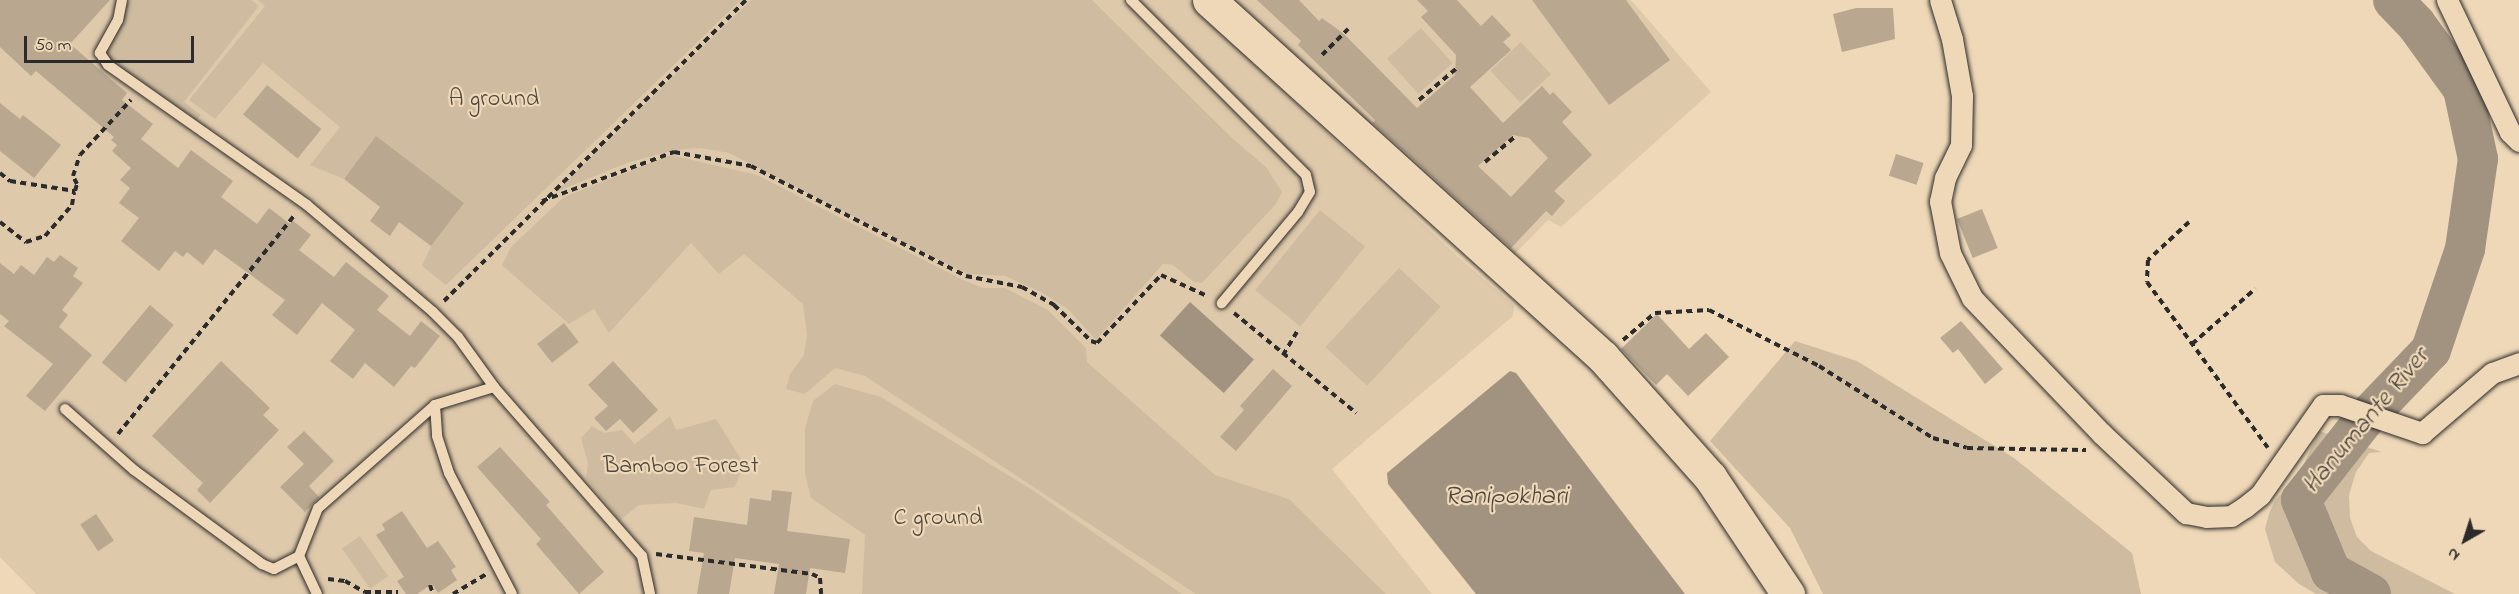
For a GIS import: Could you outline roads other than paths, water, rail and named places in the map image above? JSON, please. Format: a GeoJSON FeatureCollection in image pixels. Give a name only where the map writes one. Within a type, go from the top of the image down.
{"type":"FeatureCollection","features":[{"type":"Feature","properties":{"kind":"main road"},"geometry":{"type":"LineString","coordinates":[[1209,0],[1603,357],[1710,477],[1788,594]]}},
{"type":"Feature","properties":{"kind":"street"},"geometry":{"type":"LineString","coordinates":[[1940,0],[1952,39],[1962,96],[1961,145],[1945,178],[1940,201],[1950,253],[1972,298],[2101,433],[2186,513],[2206,518],[2230,516],[2260,495],[2323,405],[2340,405],[2422,433],[2492,373],[2519,363]]}},
{"type":"Feature","properties":{"kind":"street"},"geometry":{"type":"LineString","coordinates":[[2447,0],[2510,132],[2519,141]]}},
{"type":"Feature","properties":{"kind":"lane"},"geometry":{"type":"LineString","coordinates":[[1131,0],[1306,175],[1310,192],[1298,212],[1222,303]]}},
{"type":"Feature","properties":{"kind":"lane"},"geometry":{"type":"LineString","coordinates":[[119,1],[118,20],[100,53],[108,65],[307,205],[433,312],[458,337],[494,387],[642,556],[650,594]]}},
{"type":"Feature","properties":{"kind":"lane"},"geometry":{"type":"LineString","coordinates":[[65,409],[134,470],[262,564],[274,569],[299,556],[318,508],[435,405],[494,387]]}},
{"type":"Feature","properties":{"kind":"lane"},"geometry":{"type":"LineString","coordinates":[[435,405],[437,436],[449,473],[496,568],[512,594]]}},
{"type":"Feature","properties":{"kind":"lane"},"geometry":{"type":"LineString","coordinates":[[299,556],[314,589]]}},
{"type":"Feature","properties":{"kind":"water"},"geometry":{"type":"Polygon","coordinates":[[[1190,302],[1254,360],[1224,393],[1160,335],[1190,302]]]}},
{"type":"Feature","properties":{"kind":"water","name":"Ranipokhari"},"geometry":{"type":"Polygon","coordinates":[[[1510,371],[1516,373],[1685,594],[1476,594],[1388,484],[1387,473],[1510,371]]]}},
{"type":"Feature","properties":{"kind":"waterway","name":"Hanumante River"},"geometry":{"type":"LineString","coordinates":[[2371,594],[2331,572],[2301,500],[2363,421],[2431,350],[2465,249],[2478,159],[2463,89],[2416,24],[2393,0]]}},
{"type":"Feature","properties":{"kind":"park label","name":"A ground"},"geometry":{"type":"Point","coordinates":[494,100]}},
{"type":"Feature","properties":{"kind":"park label","name":"Bamboo Forest"},"geometry":{"type":"Point","coordinates":[681,467]}},
{"type":"Feature","properties":{"kind":"park label","name":"C ground"},"geometry":{"type":"Point","coordinates":[938,519]}}]}
